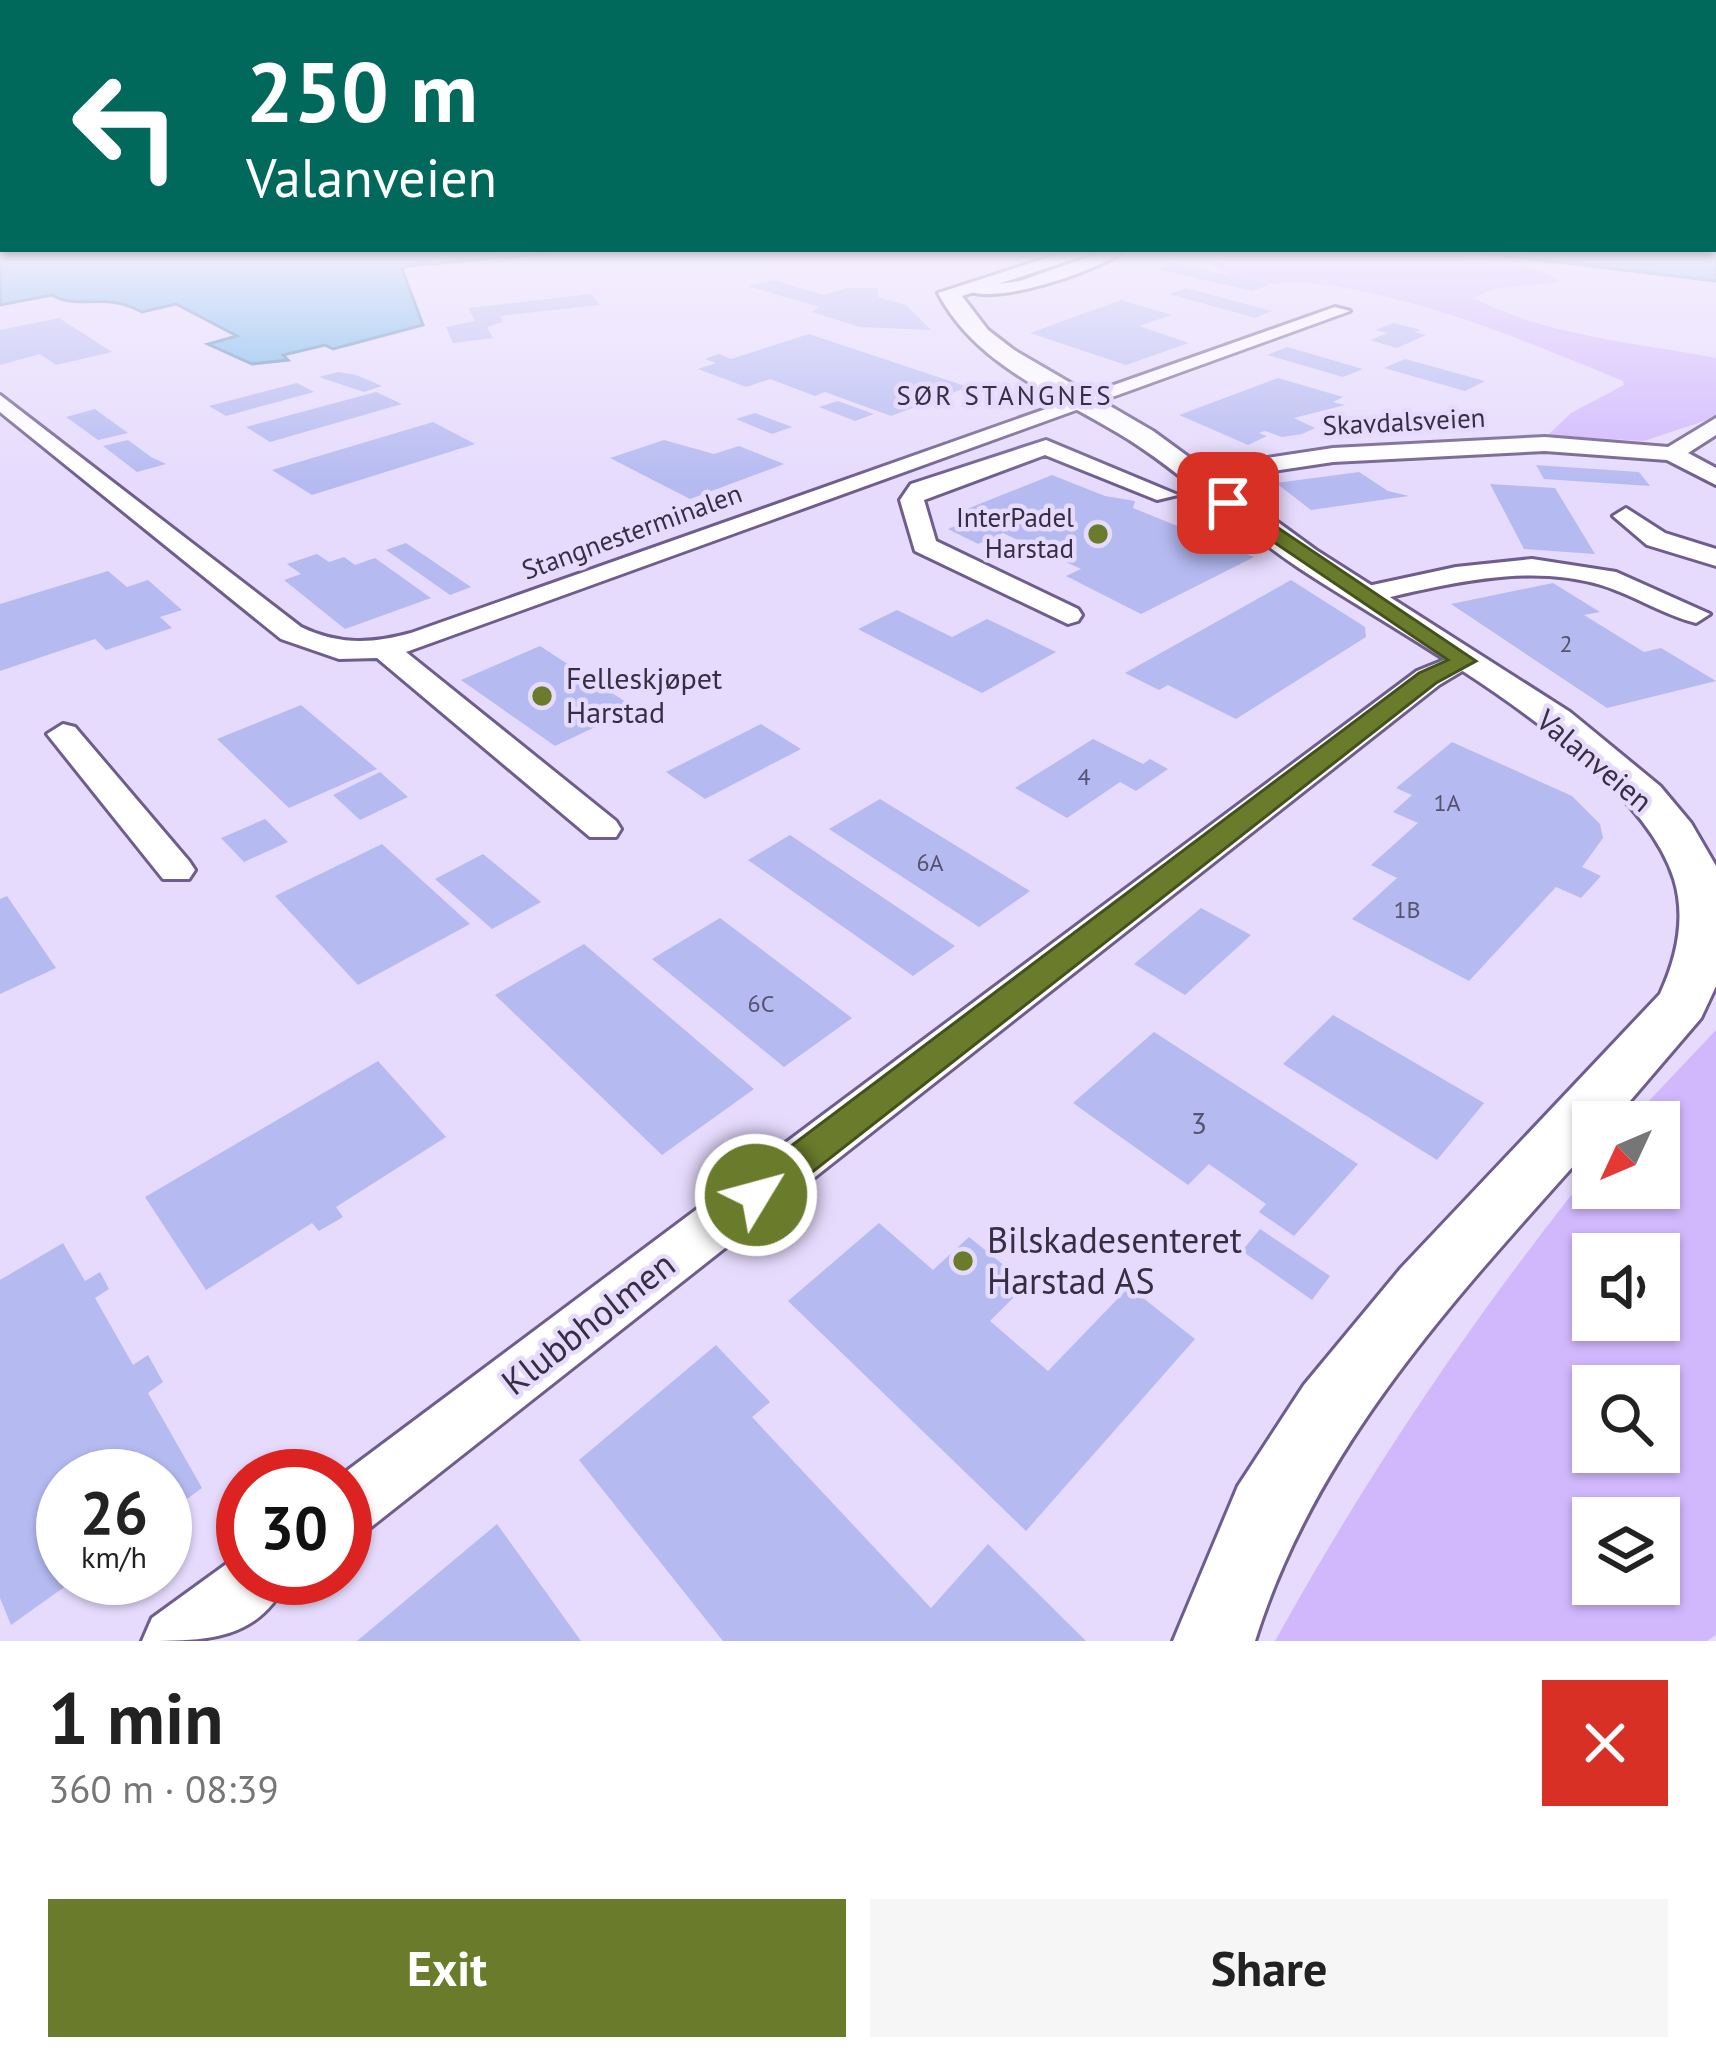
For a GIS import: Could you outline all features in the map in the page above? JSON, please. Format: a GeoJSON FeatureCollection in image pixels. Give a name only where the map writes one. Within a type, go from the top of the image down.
{"type":"FeatureCollection","features":[{"type":"Feature","properties":{"kind":"main road","name":"Valanveien"},"geometry":{"type":"LineString","coordinates":[[980,330],[1023,367],[1142,437],[1180,485],[1266,531],[1364,595],[1606,764],[1673,831],[1694,869],[1706,906],[1711,953],[1682,1004],[1333,1401],[1256,1534],[1214,1641]]}},
{"type":"Feature","properties":{"kind":"street","name":"Stangnesterminalen"},"geometry":{"type":"LineString","coordinates":[[0,401],[291,633],[330,650],[386,650],[1289,330]]}},
{"type":"Feature","properties":{"kind":"street"},"geometry":{"type":"LineString","coordinates":[[1678,458],[1716,425]]}},
{"type":"Feature","properties":{"kind":"street","name":"Skavdalsveien"},"geometry":{"type":"LineString","coordinates":[[1180,485],[1333,455],[1545,444],[1678,458]]}},
{"type":"Feature","properties":{"kind":"street"},"geometry":{"type":"LineString","coordinates":[[1068,615],[924,544],[912,500],[932,485],[1046,447],[1180,485]]}},
{"type":"Feature","properties":{"kind":"street"},"geometry":{"type":"LineString","coordinates":[[1678,458],[1716,450]]}},
{"type":"Feature","properties":{"kind":"street"},"geometry":{"type":"LineString","coordinates":[[1678,458],[1716,464]]}},
{"type":"Feature","properties":{"kind":"street"},"geometry":{"type":"LineString","coordinates":[[1678,458],[1716,478]]}},
{"type":"Feature","properties":{"kind":"street"},"geometry":{"type":"LineString","coordinates":[[901,468],[932,485]]}},
{"type":"Feature","properties":{"kind":"street"},"geometry":{"type":"LineString","coordinates":[[1626,516],[1656,538],[1716,558]]}},
{"type":"Feature","properties":{"kind":"street"},"geometry":{"type":"LineString","coordinates":[[1364,595],[1525,563],[1602,577],[1696,614]]}},
{"type":"Feature","properties":{"kind":"street"},"geometry":{"type":"LineString","coordinates":[[386,650],[603,829]]}},
{"type":"Feature","properties":{"kind":"street","name":"Klubbholmen"},"geometry":{"type":"LineString","coordinates":[[372,1489],[1427,678],[1464,661]]}},
{"type":"Feature","properties":{"kind":"street"},"geometry":{"type":"LineString","coordinates":[[63,734],[176,869]]}},
{"type":"Feature","properties":{"kind":"street"},"geometry":{"type":"LineString","coordinates":[[175,1641],[222,1605]]}},
{"type":"Feature","properties":{"kind":"shaded area"},"geometry":{"type":"Polygon","coordinates":[[[1493,330],[1560,330],[1716,358],[1716,417],[1644,441],[1548,435],[1571,413],[1624,385],[1623,381],[1493,330]]]}},
{"type":"Feature","properties":{"kind":"shaded area"},"geometry":{"type":"Polygon","coordinates":[[[1716,1030],[1716,1635],[1707,1641],[1275,1641],[1424,1397],[1572,1195],[1572,1209],[1680,1209],[1680,1101],[1649,1101],[1716,1030]]]}},
{"type":"Feature","properties":{"kind":"water"},"geometry":{"type":"Polygon","coordinates":[[[225,330],[406,330],[333,349],[325,345],[283,355],[288,360],[252,364],[208,344],[237,336],[225,330]]]}},
{"type":"Feature","properties":{"kind":"building"},"geometry":{"type":"Polygon","coordinates":[[[0,330],[77,330],[112,352],[56,365],[40,354],[0,365],[0,330]]]}},
{"type":"Feature","properties":{"kind":"building"},"geometry":{"type":"Polygon","coordinates":[[[447,330],[488,330],[493,338],[453,343],[447,330]]]}},
{"type":"Feature","properties":{"kind":"building"},"geometry":{"type":"Polygon","coordinates":[[[1150,330],[1189,343],[1126,365],[1030,333],[1150,330]]]}},
{"type":"Feature","properties":{"kind":"building"},"geometry":{"type":"Polygon","coordinates":[[[1375,330],[1419,330],[1414,332],[1426,335],[1397,348],[1370,340],[1388,333],[1375,330]]]}},
{"type":"Feature","properties":{"kind":"building"},"geometry":{"type":"Polygon","coordinates":[[[809,334],[968,387],[891,416],[825,392],[815,396],[770,379],[746,387],[698,369],[716,363],[705,359],[719,354],[731,359],[809,334]]]}},
{"type":"Feature","properties":{"kind":"building"},"geometry":{"type":"Polygon","coordinates":[[[1287,347],[1363,369],[1343,377],[1267,355],[1287,347]]]}},
{"type":"Feature","properties":{"kind":"building"},"geometry":{"type":"Polygon","coordinates":[[[1405,359],[1485,381],[1465,391],[1384,368],[1405,359]]]}},
{"type":"Feature","properties":{"kind":"building"},"geometry":{"type":"Polygon","coordinates":[[[338,372],[382,386],[364,392],[319,377],[338,372]]]}},
{"type":"Feature","properties":{"kind":"building"},"geometry":{"type":"Polygon","coordinates":[[[1278,378],[1343,397],[1333,402],[1345,405],[1294,418],[1315,428],[1302,434],[1282,437],[1265,431],[1259,433],[1267,436],[1248,445],[1179,415],[1278,378]]]}},
{"type":"Feature","properties":{"kind":"building"},"geometry":{"type":"Polygon","coordinates":[[[297,383],[314,392],[226,416],[209,406],[297,383]]]}},
{"type":"Feature","properties":{"kind":"building"},"geometry":{"type":"Polygon","coordinates":[[[376,392],[402,404],[270,442],[246,427],[376,392]]]}},
{"type":"Feature","properties":{"kind":"building"},"geometry":{"type":"Polygon","coordinates":[[[838,401],[874,414],[855,421],[819,407],[838,401]]]}},
{"type":"Feature","properties":{"kind":"building"},"geometry":{"type":"Polygon","coordinates":[[[95,409],[128,433],[98,440],[66,417],[95,409]]]}},
{"type":"Feature","properties":{"kind":"building"},"geometry":{"type":"Polygon","coordinates":[[[755,413],[792,427],[772,434],[736,419],[755,413]]]}},
{"type":"Feature","properties":{"kind":"building"},"geometry":{"type":"Polygon","coordinates":[[[433,422],[475,444],[312,495],[272,470],[433,422]]]}},
{"type":"Feature","properties":{"kind":"building"},"geometry":{"type":"Polygon","coordinates":[[[128,440],[166,464],[137,472],[103,446],[128,440]]]}},
{"type":"Feature","properties":{"kind":"building"},"geometry":{"type":"Polygon","coordinates":[[[664,440],[714,454],[739,446],[784,464],[690,499],[610,458],[664,440]]]}},
{"type":"Feature","properties":{"kind":"building"},"geometry":{"type":"Polygon","coordinates":[[[1536,465],[1639,472],[1650,486],[1544,479],[1536,465]]]}},
{"type":"Feature","properties":{"kind":"building"},"geometry":{"type":"Polygon","coordinates":[[[1359,472],[1388,491],[1409,496],[1311,510],[1276,483],[1359,472]]]}},
{"type":"Feature","properties":{"kind":"building"},"geometry":{"type":"Polygon","coordinates":[[[1052,475],[1105,496],[1135,501],[1133,508],[1254,557],[1141,614],[1066,576],[1081,569],[1003,533],[978,544],[948,529],[972,519],[957,513],[1052,475]]]}},
{"type":"Feature","properties":{"kind":"building"},"geometry":{"type":"Polygon","coordinates":[[[1490,484],[1555,488],[1595,554],[1524,549],[1490,484]]]}},
{"type":"Feature","properties":{"kind":"building"},"geometry":{"type":"Polygon","coordinates":[[[406,543],[471,587],[450,595],[386,550],[406,543]]]}},
{"type":"Feature","properties":{"kind":"building"},"geometry":{"type":"Polygon","coordinates":[[[317,554],[329,562],[344,557],[355,565],[375,558],[431,598],[345,629],[284,580],[301,574],[287,564],[317,554]]]}},
{"type":"Feature","properties":{"kind":"building"},"geometry":{"type":"Polygon","coordinates":[[[108,571],[127,587],[148,580],[182,610],[160,617],[172,628],[106,650],[95,639],[0,671],[0,604],[108,571]]]}},
{"type":"Feature","properties":{"kind":"building"},"geometry":{"type":"Polygon","coordinates":[[[1291,580],[1365,627],[1366,637],[1236,719],[1168,685],[1159,690],[1125,673],[1291,580]]]}},
{"type":"Feature","properties":{"kind":"building"},"geometry":{"type":"Polygon","coordinates":[[[1553,583],[1600,612],[1584,615],[1644,652],[1661,648],[1716,681],[1607,708],[1451,604],[1553,583]]]}},
{"type":"Feature","properties":{"kind":"building"},"geometry":{"type":"Polygon","coordinates":[[[897,610],[952,637],[987,619],[1056,652],[982,693],[858,629],[897,610]]]}},
{"type":"Feature","properties":{"kind":"building"},"geometry":{"type":"Polygon","coordinates":[[[540,646],[635,708],[555,746],[461,680],[540,646]]]}},
{"type":"Feature","properties":{"kind":"building"},"geometry":{"type":"Polygon","coordinates":[[[301,705],[377,769],[289,808],[217,739],[301,705]]]}},
{"type":"Feature","properties":{"kind":"building"},"geometry":{"type":"Polygon","coordinates":[[[761,724],[801,749],[705,799],[666,772],[761,724]]]}},
{"type":"Feature","properties":{"kind":"building"},"geometry":{"type":"Polygon","coordinates":[[[1093,739],[1143,764],[1150,759],[1168,769],[1136,791],[1120,782],[1067,818],[1015,788],[1093,739]]]}},
{"type":"Feature","properties":{"kind":"building"},"geometry":{"type":"Polygon","coordinates":[[[1452,742],[1572,796],[1600,824],[1603,838],[1582,867],[1601,876],[1581,898],[1556,887],[1469,981],[1352,919],[1397,878],[1371,865],[1418,823],[1393,812],[1412,795],[1396,788],[1452,742]]]}},
{"type":"Feature","properties":{"kind":"building"},"geometry":{"type":"Polygon","coordinates":[[[380,772],[408,797],[360,820],[333,795],[380,772]]]}},
{"type":"Feature","properties":{"kind":"building"},"geometry":{"type":"Polygon","coordinates":[[[880,799],[1030,891],[979,927],[829,829],[880,799]]]}},
{"type":"Feature","properties":{"kind":"building"},"geometry":{"type":"Polygon","coordinates":[[[265,819],[288,842],[244,862],[221,838],[265,819]]]}},
{"type":"Feature","properties":{"kind":"building"},"geometry":{"type":"Polygon","coordinates":[[[790,835],[955,946],[913,976],[748,860],[790,835]]]}},
{"type":"Feature","properties":{"kind":"building"},"geometry":{"type":"Polygon","coordinates":[[[382,844],[470,924],[358,985],[275,896],[382,844]]]}},
{"type":"Feature","properties":{"kind":"building"},"geometry":{"type":"Polygon","coordinates":[[[483,854],[541,902],[492,929],[435,879],[483,854]]]}},
{"type":"Feature","properties":{"kind":"building"},"geometry":{"type":"Polygon","coordinates":[[[7,896],[56,968],[0,994],[0,899],[7,896]]]}},
{"type":"Feature","properties":{"kind":"building"},"geometry":{"type":"Polygon","coordinates":[[[1201,908],[1251,935],[1185,995],[1134,964],[1201,908]]]}},
{"type":"Feature","properties":{"kind":"building"},"geometry":{"type":"Polygon","coordinates":[[[720,918],[852,1018],[784,1067],[652,959],[720,918]]]}},
{"type":"Feature","properties":{"kind":"building"},"geometry":{"type":"Polygon","coordinates":[[[584,944],[754,1089],[662,1155],[495,995],[584,944]]]}},
{"type":"Feature","properties":{"kind":"building"},"geometry":{"type":"Polygon","coordinates":[[[1333,1015],[1484,1103],[1437,1160],[1283,1064],[1333,1015]]]}},
{"type":"Feature","properties":{"kind":"building"},"geometry":{"type":"Polygon","coordinates":[[[1154,1032],[1358,1164],[1294,1236],[1259,1212],[1266,1204],[1209,1164],[1188,1185],[1073,1103],[1154,1032]]]}},
{"type":"Feature","properties":{"kind":"building"},"geometry":{"type":"Polygon","coordinates":[[[378,1061],[446,1137],[336,1207],[343,1217],[319,1231],[312,1223],[206,1290],[145,1197],[378,1061]]]}},
{"type":"Feature","properties":{"kind":"building"},"geometry":{"type":"Polygon","coordinates":[[[879,1223],[933,1270],[969,1237],[1027,1284],[990,1321],[1048,1371],[1129,1287],[1195,1339],[1026,1531],[788,1301],[879,1223]]]}},
{"type":"Feature","properties":{"kind":"building"},"geometry":{"type":"Polygon","coordinates":[[[1260,1229],[1330,1276],[1312,1300],[1242,1251],[1260,1229]]]}},
{"type":"Feature","properties":{"kind":"building"},"geometry":{"type":"Polygon","coordinates":[[[63,1243],[85,1281],[100,1272],[109,1289],[95,1298],[133,1365],[148,1355],[163,1382],[148,1393],[180,1449],[36,1449],[39,1605],[11,1625],[0,1598],[0,1280],[63,1243]]]}},
{"type":"Feature","properties":{"kind":"building"},"geometry":{"type":"Polygon","coordinates":[[[716,1345],[770,1402],[752,1417],[931,1608],[988,1544],[1086,1641],[723,1641],[579,1460],[716,1345]]]}},
{"type":"Feature","properties":{"kind":"building"},"geometry":{"type":"Polygon","coordinates":[[[192,1470],[202,1488],[192,1495],[192,1470]]]}},
{"type":"Feature","properties":{"kind":"building"},"geometry":{"type":"Polygon","coordinates":[[[497,1524],[581,1641],[357,1641],[497,1524]]]}},
{"type":"Feature","properties":{"kind":"place","name":"InterPadel Harstad"},"geometry":{"type":"Point","coordinates":[1098,534]}},
{"type":"Feature","properties":{"kind":"place","name":"Felleskjøpet Harstad"},"geometry":{"type":"Point","coordinates":[542,696]}},
{"type":"Feature","properties":{"kind":"place","name":"Bilskadesenteret Harstad AS"},"geometry":{"type":"Point","coordinates":[963,1261]}},
{"type":"Feature","properties":{"kind":"district","name":"SØR STANGNES"},"geometry":{"type":"Point","coordinates":[1005,396]}},
{"type":"Feature","properties":{"kind":"route"},"geometry":{"type":"LineString","coordinates":[[756,1195],[1427,678],[1464,661],[1228,503]]}}]}
